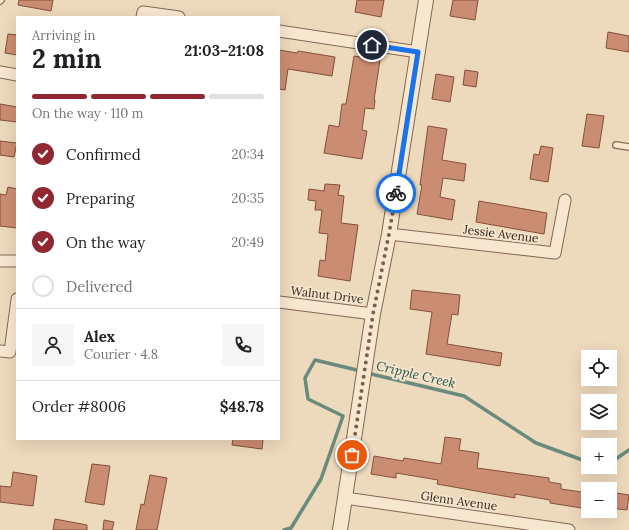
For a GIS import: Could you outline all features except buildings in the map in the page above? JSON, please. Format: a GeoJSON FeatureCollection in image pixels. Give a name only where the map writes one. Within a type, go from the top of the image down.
{"type":"FeatureCollection","features":[{"type":"Feature","properties":{"kind":"street"},"geometry":{"type":"LineString","coordinates":[[340,530],[373,314],[389,234],[426,0]]}},
{"type":"Feature","properties":{"kind":"street"},"geometry":{"type":"LineString","coordinates":[[142,16],[143,12],[172,16]]}},
{"type":"Feature","properties":{"kind":"street"},"geometry":{"type":"LineString","coordinates":[[280,32],[418,52]]}},
{"type":"Feature","properties":{"kind":"street"},"geometry":{"type":"LineString","coordinates":[[0,72],[16,75]]}},
{"type":"Feature","properties":{"kind":"street","name":"Jessie Avenue"},"geometry":{"type":"LineString","coordinates":[[389,234],[555,253],[565,200]]}},
{"type":"Feature","properties":{"kind":"street"},"geometry":{"type":"LineString","coordinates":[[0,261],[16,261]]}},
{"type":"Feature","properties":{"kind":"street","name":"Walnut Drive"},"geometry":{"type":"LineString","coordinates":[[280,302],[373,314]]}},
{"type":"Feature","properties":{"kind":"street"},"geometry":{"type":"LineString","coordinates":[[0,351],[10,352],[16,307]]}},
{"type":"Feature","properties":{"kind":"street","name":"Glenn Avenue"},"geometry":{"type":"LineString","coordinates":[[345,498],[569,530]]}},
{"type":"Feature","properties":{"kind":"lane"},"geometry":{"type":"LineString","coordinates":[[616,145],[629,147]]}},
{"type":"Feature","properties":{"kind":"waterway","name":"Cripple Creek"},"geometry":{"type":"LineString","coordinates":[[284,530],[291,528],[321,479],[343,416],[308,399],[305,378],[315,360],[361,371]]}},
{"type":"Feature","properties":{"kind":"waterway","name":"Cripple Creek"},"geometry":{"type":"LineString","coordinates":[[367,373],[464,396],[536,443],[581,459]]}},
{"type":"Feature","properties":{"kind":"waterway","name":"Cripple Creek"},"geometry":{"type":"LineString","coordinates":[[617,458],[629,450]]}},
{"type":"Feature","properties":{"kind":"way so far"},"geometry":{"type":"LineString","coordinates":[[352,455],[373,314],[396,193]]}},
{"type":"Feature","properties":{"kind":"route"},"geometry":{"type":"LineString","coordinates":[[372,45],[418,52],[396,193]]}}]}
